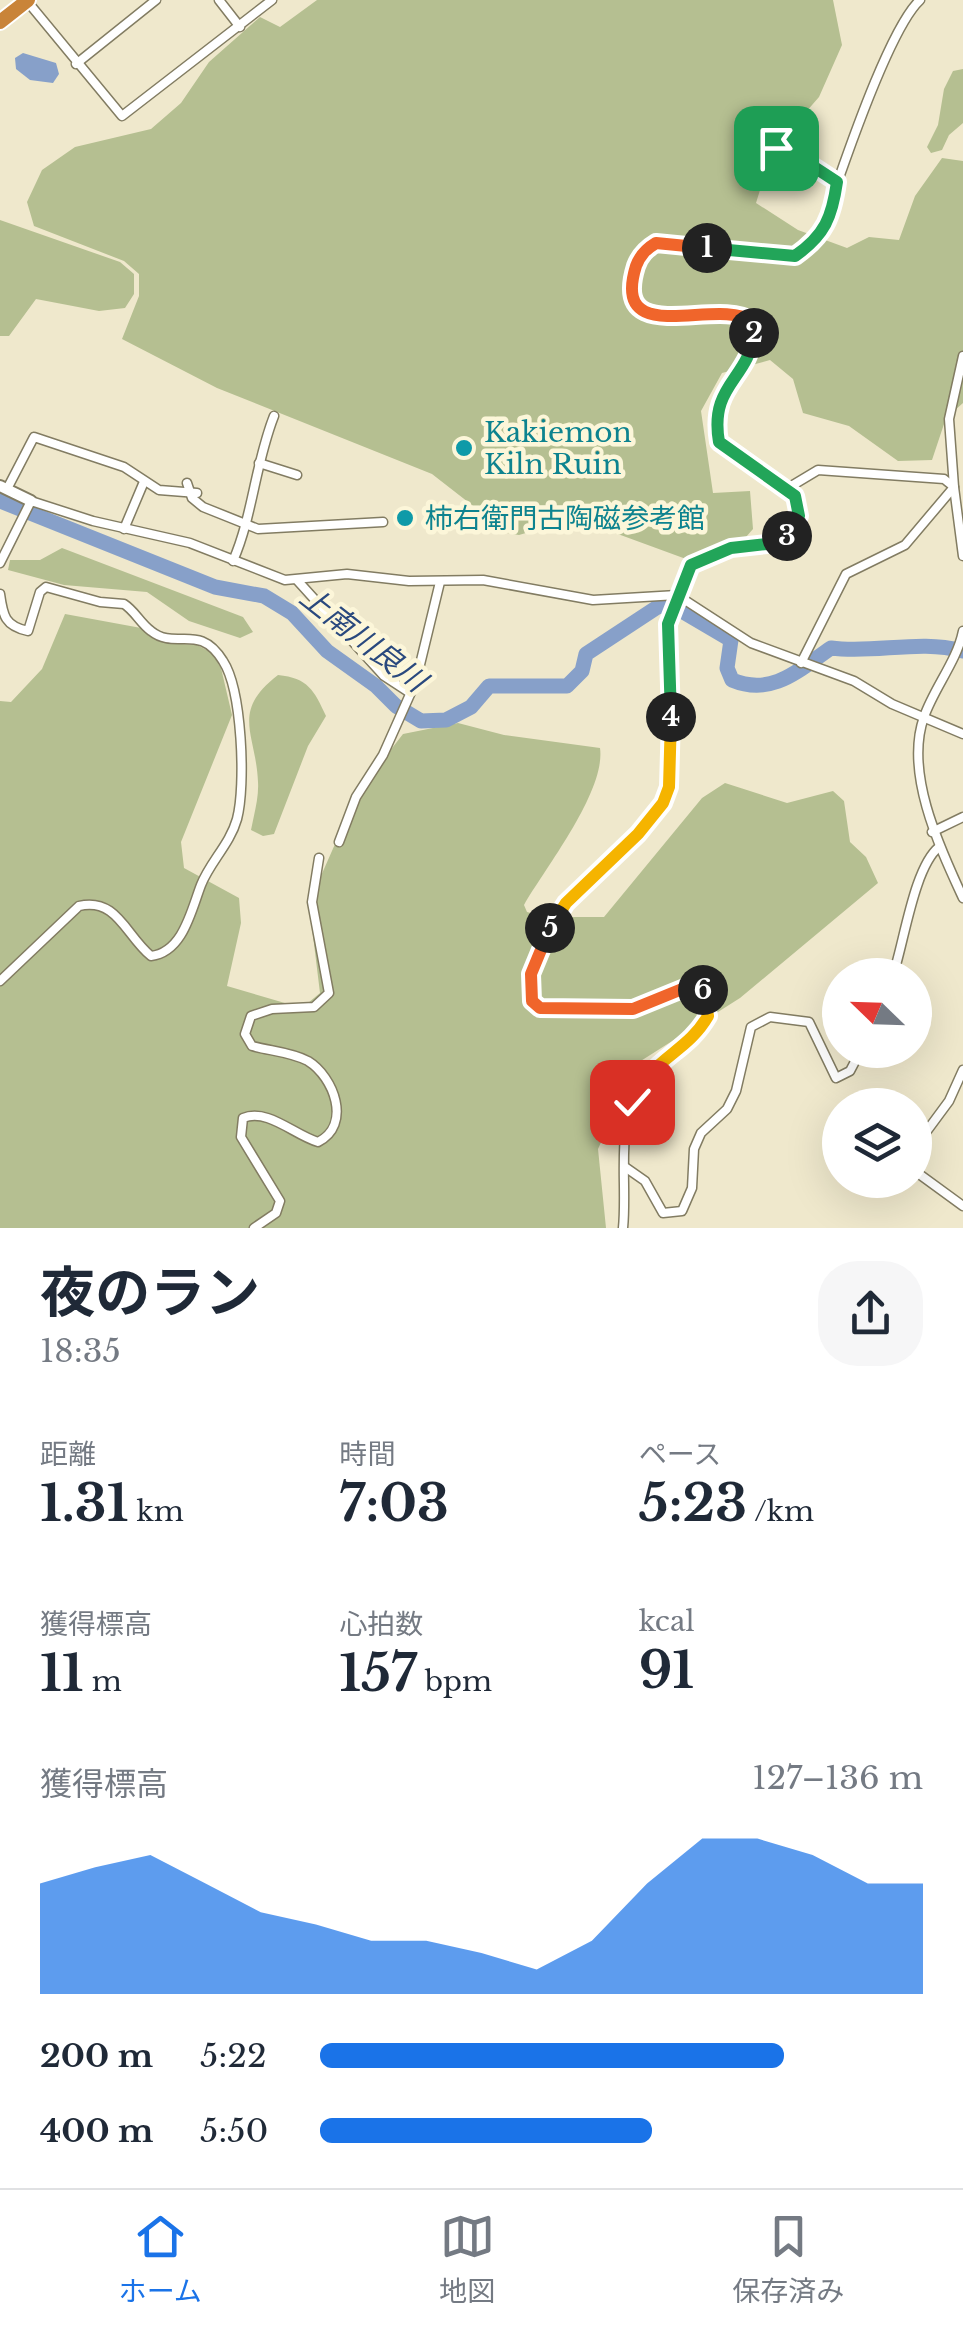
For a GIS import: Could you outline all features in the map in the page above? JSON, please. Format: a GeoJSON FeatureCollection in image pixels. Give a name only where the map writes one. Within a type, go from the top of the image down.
{"type":"FeatureCollection","features":[{"type":"Feature","properties":{"kind":"highway"},"geometry":{"type":"LineString","coordinates":[[0,22],[28,1]]}},
{"type":"Feature","properties":{"kind":"street"},"geometry":{"type":"LineString","coordinates":[[76,64],[156,0]]}},
{"type":"Feature","properties":{"kind":"street"},"geometry":{"type":"LineString","coordinates":[[219,0],[240,26]]}},
{"type":"Feature","properties":{"kind":"street"},"geometry":{"type":"LineString","coordinates":[[28,1],[122,116],[130,114],[272,0]]}},
{"type":"Feature","properties":{"kind":"street"},"geometry":{"type":"LineString","coordinates":[[623,1228],[629,1117],[644,1076],[700,1029],[708,1016],[704,991],[692,985],[633,1009],[560,1011],[540,1008],[532,1001],[529,986],[556,916],[638,834],[669,787],[670,614],[691,565],[731,548],[767,544],[788,536],[799,506],[788,488],[719,442],[718,402],[750,353],[755,337],[752,321],[736,312],[647,314],[632,295],[633,276],[638,258],[656,243],[795,256],[821,235],[832,219],[837,182],[903,22],[920,0]]}},
{"type":"Feature","properties":{"kind":"street"},"geometry":{"type":"LineString","coordinates":[[791,180],[781,180],[772,170],[776,148],[787,141],[808,163],[837,182]]}},
{"type":"Feature","properties":{"kind":"street"},"geometry":{"type":"LineString","coordinates":[[963,356],[949,419],[963,556]]}},
{"type":"Feature","properties":{"kind":"street"},"geometry":{"type":"LineString","coordinates":[[233,561],[248,526],[249,498],[274,416]]}},
{"type":"Feature","properties":{"kind":"street"},"geometry":{"type":"LineString","coordinates":[[193,493],[166,492],[143,484],[124,467],[34,437],[3,487],[29,503],[182,540],[271,576],[297,580],[347,574],[440,582],[482,580],[593,600],[676,599],[751,644],[854,681],[923,719],[963,734]]}},
{"type":"Feature","properties":{"kind":"street"},"geometry":{"type":"LineString","coordinates":[[259,463],[297,475]]}},
{"type":"Feature","properties":{"kind":"street"},"geometry":{"type":"LineString","coordinates":[[788,488],[808,474],[827,470],[923,476],[944,479],[954,487]]}},
{"type":"Feature","properties":{"kind":"street"},"geometry":{"type":"LineString","coordinates":[[187,483],[202,506],[248,526],[277,531],[349,521],[383,522]]}},
{"type":"Feature","properties":{"kind":"street"},"geometry":{"type":"LineString","coordinates":[[124,529],[143,484]]}},
{"type":"Feature","properties":{"kind":"street"},"geometry":{"type":"LineString","coordinates":[[800,663],[846,574],[905,545],[954,487]]}},
{"type":"Feature","properties":{"kind":"street"},"geometry":{"type":"LineString","coordinates":[[0,564],[29,503]]}},
{"type":"Feature","properties":{"kind":"street"},"geometry":{"type":"LineString","coordinates":[[297,580],[384,676],[410,693]]}},
{"type":"Feature","properties":{"kind":"street"},"geometry":{"type":"LineString","coordinates":[[338,842],[356,798],[383,755],[427,650],[440,582]]}},
{"type":"Feature","properties":{"kind":"street"},"geometry":{"type":"LineString","coordinates":[[0,594],[0,613],[13,628],[28,631],[40,592],[46,586],[100,602],[124,604],[151,631],[166,637],[204,640],[228,671],[235,700],[241,782],[237,818],[225,847],[205,874],[189,918],[168,950],[151,956],[108,907],[95,902],[80,906],[0,981]]}},
{"type":"Feature","properties":{"kind":"street"},"geometry":{"type":"LineString","coordinates":[[963,631],[923,719],[920,751],[932,832],[963,898]]}},
{"type":"Feature","properties":{"kind":"street"},"geometry":{"type":"LineString","coordinates":[[932,832],[963,817]]}},
{"type":"Feature","properties":{"kind":"street"},"geometry":{"type":"LineString","coordinates":[[898,958],[920,882],[932,852],[940,846]]}},
{"type":"Feature","properties":{"kind":"street"},"geometry":{"type":"LineString","coordinates":[[254,1228],[276,1213],[280,1201],[241,1138],[242,1118],[256,1114],[318,1142],[331,1133],[338,1112],[332,1089],[317,1068],[306,1060],[252,1046],[245,1034],[251,1016],[272,1009],[314,1008],[330,993],[312,902],[320,858]]}},
{"type":"Feature","properties":{"kind":"street"},"geometry":{"type":"LineString","coordinates":[[625,1167],[646,1181],[663,1213],[682,1212],[692,1188],[694,1150],[701,1133],[727,1109],[752,1027],[767,1018],[809,1022],[822,1049]]}},
{"type":"Feature","properties":{"kind":"street"},"geometry":{"type":"LineString","coordinates":[[831,1068],[836,1078],[851,1068]]}},
{"type":"Feature","properties":{"kind":"street"},"geometry":{"type":"LineString","coordinates":[[932,1124],[949,1101],[963,1070]]}},
{"type":"Feature","properties":{"kind":"street"},"geometry":{"type":"LineString","coordinates":[[932,1183],[963,1206]]}},
{"type":"Feature","properties":{"kind":"green space"},"geometry":{"type":"Polygon","coordinates":[[[317,0],[833,0],[842,45],[819,97],[772,151],[756,203],[798,230],[847,248],[869,237],[899,240],[915,196],[942,158],[963,161],[963,403],[946,418],[932,460],[898,461],[849,426],[803,413],[793,379],[770,360],[722,373],[701,411],[713,493],[750,491],[753,529],[746,537],[686,559],[596,526],[560,523],[519,535],[476,528],[477,509],[432,474],[217,388],[122,339],[139,296],[139,274],[124,261],[34,226],[27,202],[42,170],[75,147],[151,129],[181,103],[209,62],[260,17],[280,27],[317,0]]]}},
{"type":"Feature","properties":{"kind":"green space"},"geometry":{"type":"Polygon","coordinates":[[[963,69],[963,123],[949,135],[942,150],[931,153],[927,147],[938,125],[944,89],[953,71],[963,69]]]}},
{"type":"Feature","properties":{"kind":"green space"},"geometry":{"type":"Polygon","coordinates":[[[0,220],[120,262],[134,274],[134,294],[125,308],[99,311],[36,299],[9,336],[0,336],[0,220]]]}},
{"type":"Feature","properties":{"kind":"green space"},"geometry":{"type":"Polygon","coordinates":[[[62,548],[243,617],[253,632],[240,638],[189,621],[147,592],[64,585],[8,570],[10,560],[40,560],[62,548]]]}},
{"type":"Feature","properties":{"kind":"green space"},"geometry":{"type":"Polygon","coordinates":[[[65,614],[152,630],[167,643],[197,645],[212,653],[221,668],[232,715],[181,842],[184,868],[239,898],[241,923],[227,986],[302,1008],[320,993],[309,903],[358,792],[403,734],[458,723],[504,735],[600,748],[594,785],[524,905],[527,912],[547,917],[604,917],[702,798],[725,783],[787,803],[833,791],[844,801],[850,842],[866,857],[878,883],[740,998],[636,1064],[598,1149],[606,1228],[0,1228],[0,701],[11,702],[42,669],[65,614]]]}},
{"type":"Feature","properties":{"kind":"green space"},"geometry":{"type":"Polygon","coordinates":[[[278,675],[309,687],[326,716],[308,746],[274,834],[263,836],[251,830],[258,788],[250,712],[263,688],[278,675]]]}},
{"type":"Feature","properties":{"kind":"water"},"geometry":{"type":"Polygon","coordinates":[[[23,53],[56,63],[59,74],[53,83],[30,80],[16,69],[15,58],[23,53]]]}},
{"type":"Feature","properties":{"kind":"waterway","name":"上南川良川"},"geometry":{"type":"LineString","coordinates":[[0,501],[215,587],[264,596],[292,613],[327,651],[421,721],[446,720],[471,707],[489,686],[567,686],[582,671],[586,654],[659,606],[680,610],[731,640],[727,668],[732,680],[747,684],[773,683],[785,678],[831,648],[930,646],[963,651]]}},
{"type":"Feature","properties":{"kind":"place","name":"Kakiemon Kiln Ruin"},"geometry":{"type":"Point","coordinates":[464,448]}},
{"type":"Feature","properties":{"kind":"place","name":"柿右衛門古陶磁参考館"},"geometry":{"type":"Point","coordinates":[405,518]}},
{"type":"Feature","properties":{"kind":"route"},"geometry":{"type":"LineString","coordinates":[[632,1102],[644,1076],[700,1029],[708,1016],[704,991],[692,985],[650,1006],[633,1009],[560,1011],[540,1008],[532,1001],[531,974],[556,916],[566,903],[638,834],[663,803],[670,773],[668,624],[691,565],[731,548],[779,541],[788,536],[799,516],[799,506],[788,488],[730,453],[719,442],[718,402],[750,353],[755,337],[752,321],[736,312],[660,317],[647,314],[632,295],[633,276],[638,258],[656,243],[780,256],[795,256],[808,247],[832,219],[837,182],[816,170],[792,143],[787,141],[776,148]]}}]}
